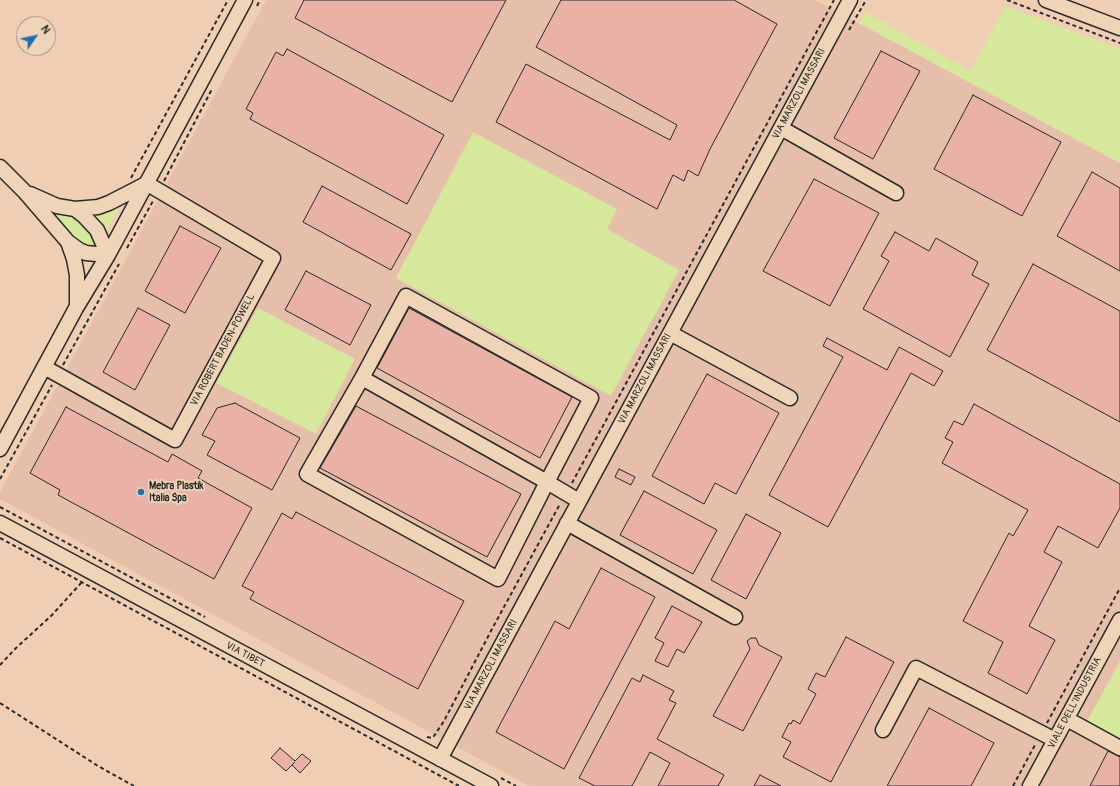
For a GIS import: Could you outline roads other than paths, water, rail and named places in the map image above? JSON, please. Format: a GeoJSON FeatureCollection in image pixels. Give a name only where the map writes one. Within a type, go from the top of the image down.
{"type":"FeatureCollection","features":[{"type":"Feature","properties":{"kind":"street"},"geometry":{"type":"LineString","coordinates":[[0,449],[76,308],[108,255],[245,0]]}},
{"type":"Feature","properties":{"kind":"street","name":"VIA MARZOLI MASSARI"},"geometry":{"type":"LineString","coordinates":[[440,759],[850,0]]}},
{"type":"Feature","properties":{"kind":"street"},"geometry":{"type":"LineString","coordinates":[[1046,0],[1120,28]]}},
{"type":"Feature","properties":{"kind":"street"},"geometry":{"type":"LineString","coordinates":[[781,128],[896,193]]}},
{"type":"Feature","properties":{"kind":"street"},"geometry":{"type":"LineString","coordinates":[[0,167],[24,191],[68,242],[86,253],[108,255]]}},
{"type":"Feature","properties":{"kind":"street"},"geometry":{"type":"LineString","coordinates":[[24,191],[57,206],[75,209],[94,208],[109,203],[146,183]]}},
{"type":"Feature","properties":{"kind":"street","name":"VIA ROBERT BADEN-POWELL"},"geometry":{"type":"LineString","coordinates":[[44,367],[175,440],[273,258],[146,183]]}},
{"type":"Feature","properties":{"kind":"street"},"geometry":{"type":"LineString","coordinates":[[75,209],[97,230],[108,255]]}},
{"type":"Feature","properties":{"kind":"street"},"geometry":{"type":"LineString","coordinates":[[68,242],[74,259],[77,275],[76,308]]}},
{"type":"Feature","properties":{"kind":"street"},"geometry":{"type":"LineString","coordinates":[[406,296],[591,398],[498,579],[307,474],[362,378],[406,296]]}},
{"type":"Feature","properties":{"kind":"street"},"geometry":{"type":"LineString","coordinates":[[670,333],[790,398]]}},
{"type":"Feature","properties":{"kind":"street"},"geometry":{"type":"LineString","coordinates":[[362,378],[579,501]]}},
{"type":"Feature","properties":{"kind":"street","name":"VIA TIBET"},"geometry":{"type":"LineString","coordinates":[[0,523],[86,578],[440,759],[494,781]]}},
{"type":"Feature","properties":{"kind":"street"},"geometry":{"type":"LineString","coordinates":[[567,523],[735,617]]}},
{"type":"Feature","properties":{"kind":"street","name":"VIALE DELL'INDUSTRIA"},"geometry":{"type":"LineString","coordinates":[[1030,786],[1120,620]]}},
{"type":"Feature","properties":{"kind":"street"},"geometry":{"type":"LineString","coordinates":[[883,730],[916,668],[1055,740]]}},
{"type":"Feature","properties":{"kind":"street"},"geometry":{"type":"LineString","coordinates":[[1067,719],[1120,748]]}},
{"type":"Feature","properties":{"kind":"place","name":"Mebra Plastik Italia Spa"},"geometry":{"type":"Point","coordinates":[141,492]}}]}
